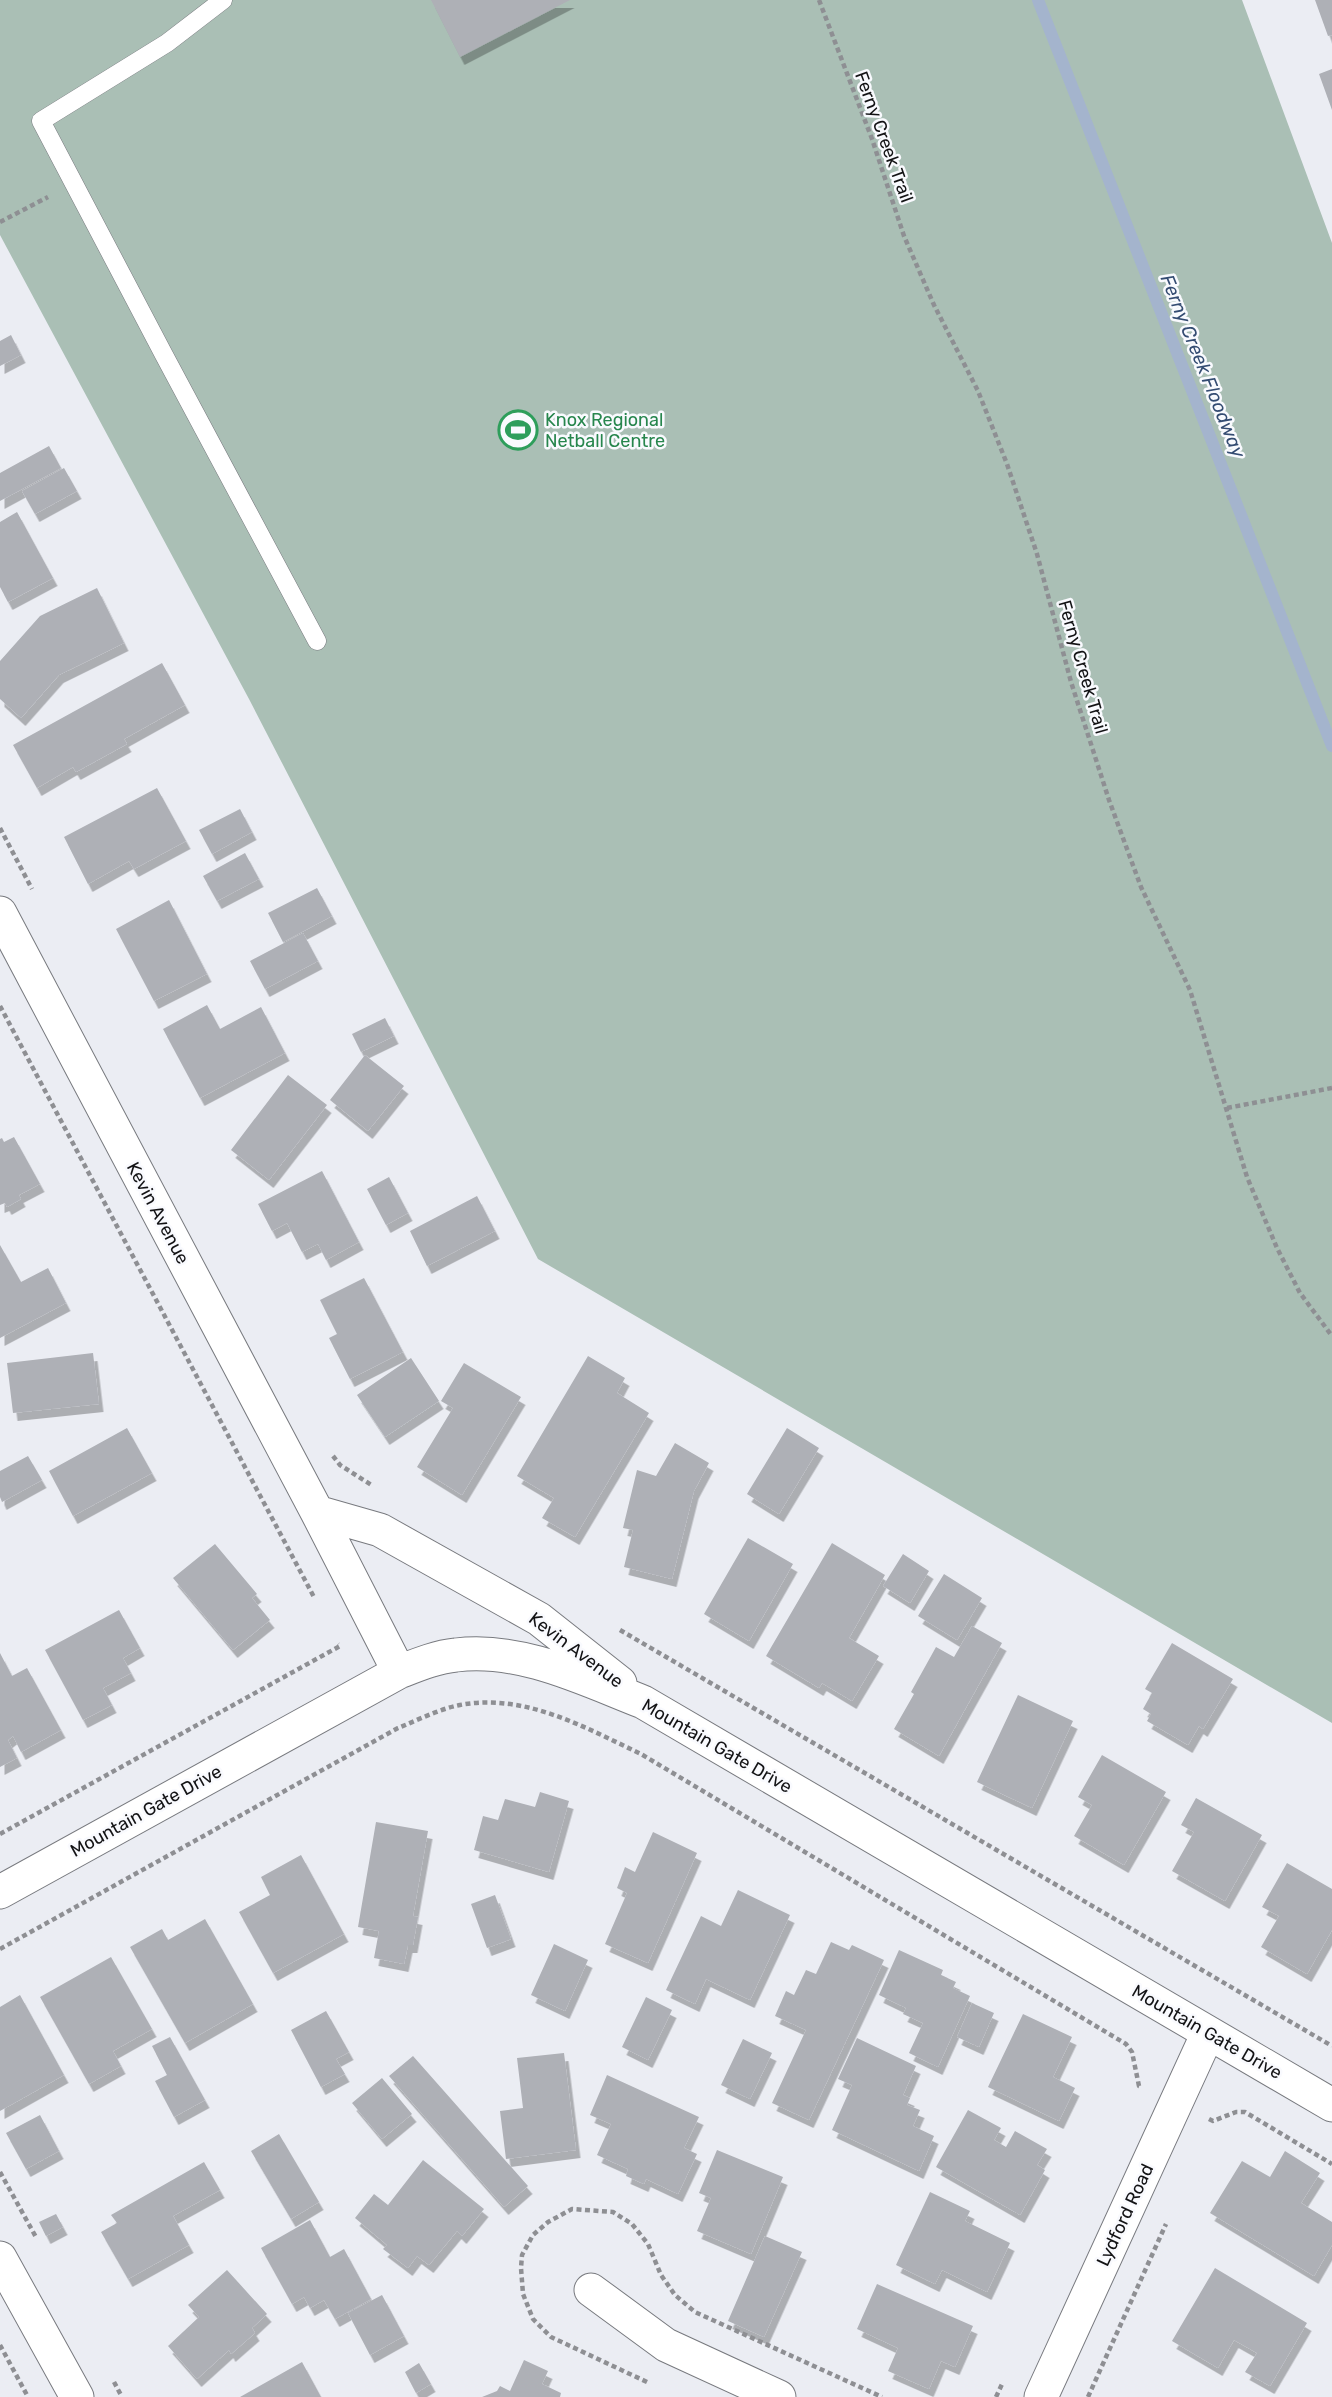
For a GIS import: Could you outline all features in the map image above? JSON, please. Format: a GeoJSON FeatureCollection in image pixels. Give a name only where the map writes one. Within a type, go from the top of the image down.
{"type":"FeatureCollection","features":[{"type":"Feature","properties":{"kind":"street","name":"Kevin Avenue"},"geometry":{"type":"LineString","coordinates":[[0,913],[317,1513],[398,1672]]}},
{"type":"Feature","properties":{"kind":"street","name":"Kevin Avenue"},"geometry":{"type":"LineString","coordinates":[[317,1513],[380,1530],[539,1619],[643,1702]]}},
{"type":"Feature","properties":{"kind":"street","name":"Mountain Gate Drive"},"geometry":{"type":"LineString","coordinates":[[0,1892],[398,1672],[455,1655],[492,1654],[525,1659],[643,1702],[1332,2105]]}},
{"type":"Feature","properties":{"kind":"street","name":"Lydford Road"},"geometry":{"type":"LineString","coordinates":[[1041,2397],[1208,2033]]}},
{"type":"Feature","properties":{"kind":"street"},"geometry":{"type":"LineString","coordinates":[[0,2258],[76,2397]]}},
{"type":"Feature","properties":{"kind":"street"},"geometry":{"type":"LineString","coordinates":[[591,2290],[666,2345],[779,2397]]}},
{"type":"Feature","properties":{"kind":"lane"},"geometry":{"type":"LineString","coordinates":[[223,0],[167,43],[41,121],[317,641]]}},
{"type":"Feature","properties":{"kind":"path","name":"Ferny Creek Trail"},"geometry":{"type":"LineString","coordinates":[[819,0],[872,139],[904,236],[934,305],[978,391],[1007,464],[1037,554],[1071,682],[1109,800],[1141,887],[1190,989],[1247,1177],[1277,1248],[1300,1293],[1332,1336]]}},
{"type":"Feature","properties":{"kind":"path"},"geometry":{"type":"LineString","coordinates":[[0,222],[73,184]]}},
{"type":"Feature","properties":{"kind":"path"},"geometry":{"type":"LineString","coordinates":[[0,828],[32,889]]}},
{"type":"Feature","properties":{"kind":"path"},"geometry":{"type":"LineString","coordinates":[[0,1006],[321,1610]]}},
{"type":"Feature","properties":{"kind":"path"},"geometry":{"type":"LineString","coordinates":[[1227,1108],[1332,1088]]}},
{"type":"Feature","properties":{"kind":"path"},"geometry":{"type":"LineString","coordinates":[[330,1451],[340,1465],[379,1490]]}},
{"type":"Feature","properties":{"kind":"path"},"geometry":{"type":"LineString","coordinates":[[618,1629],[1332,2046]]}},
{"type":"Feature","properties":{"kind":"path"},"geometry":{"type":"LineString","coordinates":[[0,1834],[340,1646],[333,1634]]}},
{"type":"Feature","properties":{"kind":"path"},"geometry":{"type":"LineString","coordinates":[[0,1949],[398,1728],[459,1705],[494,1703],[535,1708],[572,1721],[641,1754],[1126,2044],[1132,2052],[1139,2086],[1149,2090]]}},
{"type":"Feature","properties":{"kind":"path"},"geometry":{"type":"LineString","coordinates":[[1207,2133],[1213,2121],[1236,2112],[1245,2112],[1332,2164]]}},
{"type":"Feature","properties":{"kind":"path"},"geometry":{"type":"LineString","coordinates":[[1204,2117],[1213,2121]]}},
{"type":"Feature","properties":{"kind":"path"},"geometry":{"type":"LineString","coordinates":[[1088,2397],[1167,2221]]}},
{"type":"Feature","properties":{"kind":"path"},"geometry":{"type":"LineString","coordinates":[[0,2345],[28,2397]]}},
{"type":"Feature","properties":{"kind":"green space"},"geometry":{"type":"Polygon","coordinates":[[[0,0],[1242,0],[1332,243],[1332,1723],[538,1259],[249,699],[0,235],[0,0]]]}},
{"type":"Feature","properties":{"kind":"building"},"geometry":{"type":"Polygon","coordinates":[[[431,0],[570,0],[460,57],[431,0]]]}},
{"type":"Feature","properties":{"kind":"building"},"geometry":{"type":"Polygon","coordinates":[[[1315,0],[1332,0],[1332,35],[1328,36],[1315,0]]]}},
{"type":"Feature","properties":{"kind":"building"},"geometry":{"type":"Polygon","coordinates":[[[1332,69],[1332,110],[1319,74],[1332,69]]]}},
{"type":"Feature","properties":{"kind":"building"},"geometry":{"type":"Polygon","coordinates":[[[11,335],[21,355],[0,366],[0,341],[11,335]]]}},
{"type":"Feature","properties":{"kind":"building"},"geometry":{"type":"Polygon","coordinates":[[[49,446],[61,468],[0,501],[0,473],[49,446]]]}},
{"type":"Feature","properties":{"kind":"building"},"geometry":{"type":"Polygon","coordinates":[[[64,468],[77,491],[35,514],[22,491],[64,468]]]}},
{"type":"Feature","properties":{"kind":"building"},"geometry":{"type":"Polygon","coordinates":[[[17,512],[53,578],[8,602],[0,587],[0,522],[17,512]]]}},
{"type":"Feature","properties":{"kind":"building"},"geometry":{"type":"Polygon","coordinates":[[[97,588],[124,643],[59,675],[21,718],[0,699],[0,661],[40,616],[97,588]]]}},
{"type":"Feature","properties":{"kind":"building"},"geometry":{"type":"Polygon","coordinates":[[[162,663],[185,705],[124,739],[127,744],[76,772],[73,767],[37,788],[13,745],[162,663]]]}},
{"type":"Feature","properties":{"kind":"building"},"geometry":{"type":"Polygon","coordinates":[[[157,788],[186,841],[134,869],[129,861],[88,884],[64,837],[157,788]]]}},
{"type":"Feature","properties":{"kind":"building"},"geometry":{"type":"Polygon","coordinates":[[[240,809],[252,832],[212,854],[199,830],[240,809]]]}},
{"type":"Feature","properties":{"kind":"building"},"geometry":{"type":"Polygon","coordinates":[[[245,853],[259,879],[217,901],[203,876],[245,853]]]}},
{"type":"Feature","properties":{"kind":"building"},"geometry":{"type":"Polygon","coordinates":[[[317,888],[332,916],[283,942],[268,913],[317,888]]]}},
{"type":"Feature","properties":{"kind":"building"},"geometry":{"type":"Polygon","coordinates":[[[169,900],[207,974],[154,1001],[116,929],[169,900]]]}},
{"type":"Feature","properties":{"kind":"building"},"geometry":{"type":"Polygon","coordinates":[[[303,933],[318,961],[265,989],[250,961],[303,933]]]}},
{"type":"Feature","properties":{"kind":"building"},"geometry":{"type":"Polygon","coordinates":[[[207,1005],[220,1029],[261,1007],[285,1053],[200,1098],[163,1029],[207,1005]]]}},
{"type":"Feature","properties":{"kind":"building"},"geometry":{"type":"Polygon","coordinates":[[[385,1018],[394,1036],[361,1052],[352,1034],[385,1018]]]}},
{"type":"Feature","properties":{"kind":"building"},"geometry":{"type":"Polygon","coordinates":[[[365,1055],[404,1086],[368,1131],[330,1100],[365,1055]]]}},
{"type":"Feature","properties":{"kind":"building"},"geometry":{"type":"Polygon","coordinates":[[[288,1075],[327,1105],[269,1180],[231,1150],[288,1075]]]}},
{"type":"Feature","properties":{"kind":"building"},"geometry":{"type":"Polygon","coordinates":[[[14,1137],[40,1184],[19,1195],[21,1199],[7,1207],[5,1203],[0,1205],[0,1139],[4,1142],[14,1137]]]}},
{"type":"Feature","properties":{"kind":"building"},"geometry":{"type":"Polygon","coordinates":[[[322,1171],[359,1242],[326,1260],[318,1244],[302,1252],[287,1223],[272,1231],[258,1204],[322,1171]]]}},
{"type":"Feature","properties":{"kind":"building"},"geometry":{"type":"Polygon","coordinates":[[[389,1177],[408,1213],[386,1225],[367,1189],[389,1177]]]}},
{"type":"Feature","properties":{"kind":"building"},"geometry":{"type":"Polygon","coordinates":[[[477,1196],[495,1231],[427,1266],[410,1231],[477,1196]]]}},
{"type":"Feature","properties":{"kind":"building"},"geometry":{"type":"Polygon","coordinates":[[[0,1245],[21,1282],[48,1268],[66,1303],[0,1338],[0,1245]]]}},
{"type":"Feature","properties":{"kind":"building"},"geometry":{"type":"Polygon","coordinates":[[[364,1278],[403,1352],[350,1379],[329,1338],[337,1334],[320,1300],[364,1278]]]}},
{"type":"Feature","properties":{"kind":"building"},"geometry":{"type":"Polygon","coordinates":[[[93,1353],[99,1404],[13,1413],[7,1363],[93,1353]]]}},
{"type":"Feature","properties":{"kind":"building"},"geometry":{"type":"Polygon","coordinates":[[[588,1356],[625,1378],[617,1393],[649,1413],[575,1537],[542,1518],[554,1498],[517,1476],[588,1356]]]}},
{"type":"Feature","properties":{"kind":"building"},"geometry":{"type":"Polygon","coordinates":[[[411,1358],[439,1401],[385,1437],[357,1395],[411,1358]]]}},
{"type":"Feature","properties":{"kind":"building"},"geometry":{"type":"Polygon","coordinates":[[[464,1363],[521,1397],[462,1495],[417,1467],[453,1408],[441,1401],[464,1363]]]}},
{"type":"Feature","properties":{"kind":"building"},"geometry":{"type":"Polygon","coordinates":[[[127,1428],[152,1473],[73,1516],[49,1471],[127,1428]]]}},
{"type":"Feature","properties":{"kind":"building"},"geometry":{"type":"Polygon","coordinates":[[[787,1428],[819,1448],[779,1514],[747,1494],[787,1428]]]}},
{"type":"Feature","properties":{"kind":"building"},"geometry":{"type":"Polygon","coordinates":[[[675,1443],[709,1463],[694,1491],[672,1579],[624,1567],[633,1530],[623,1528],[637,1470],[656,1476],[675,1443]]]}},
{"type":"Feature","properties":{"kind":"building"},"geometry":{"type":"Polygon","coordinates":[[[28,1456],[42,1480],[2,1502],[0,1471],[28,1456]]]}},
{"type":"Feature","properties":{"kind":"building"},"geometry":{"type":"Polygon","coordinates":[[[748,1538],[793,1564],[749,1641],[704,1614],[748,1538]]]}},
{"type":"Feature","properties":{"kind":"building"},"geometry":{"type":"Polygon","coordinates":[[[832,1543],[885,1575],[849,1638],[879,1656],[852,1701],[822,1683],[819,1688],[766,1656],[832,1543]]]}},
{"type":"Feature","properties":{"kind":"building"},"geometry":{"type":"Polygon","coordinates":[[[215,1544],[257,1594],[252,1598],[270,1620],[233,1650],[173,1578],[215,1544]]]}},
{"type":"Feature","properties":{"kind":"building"},"geometry":{"type":"Polygon","coordinates":[[[903,1554],[929,1571],[910,1603],[883,1586],[903,1554]]]}},
{"type":"Feature","properties":{"kind":"building"},"geometry":{"type":"Polygon","coordinates":[[[944,1574],[982,1598],[957,1640],[918,1616],[944,1574]]]}},
{"type":"Feature","properties":{"kind":"building"},"geometry":{"type":"Polygon","coordinates":[[[119,1610],[140,1648],[123,1658],[131,1673],[103,1688],[112,1705],[83,1720],[45,1650],[119,1610]]]}},
{"type":"Feature","properties":{"kind":"building"},"geometry":{"type":"Polygon","coordinates":[[[972,1626],[1002,1643],[939,1756],[894,1729],[936,1647],[954,1657],[972,1626]]]}},
{"type":"Feature","properties":{"kind":"building"},"geometry":{"type":"Polygon","coordinates":[[[1172,1643],[1233,1679],[1203,1729],[1199,1726],[1188,1745],[1147,1721],[1151,1714],[1143,1709],[1152,1693],[1145,1689],[1172,1643]]]}},
{"type":"Feature","properties":{"kind":"building"},"geometry":{"type":"Polygon","coordinates":[[[0,1653],[12,1676],[27,1668],[61,1730],[21,1752],[13,1736],[8,1740],[17,1758],[0,1767],[0,1653]]]}},
{"type":"Feature","properties":{"kind":"building"},"geometry":{"type":"Polygon","coordinates":[[[1018,1695],[1073,1721],[1032,1808],[977,1782],[1018,1695]]]}},
{"type":"Feature","properties":{"kind":"building"},"geometry":{"type":"Polygon","coordinates":[[[1102,1755],[1166,1792],[1124,1865],[1074,1836],[1092,1805],[1078,1797],[1102,1755]]]}},
{"type":"Feature","properties":{"kind":"building"},"geometry":{"type":"Polygon","coordinates":[[[540,1792],[569,1801],[549,1872],[474,1850],[483,1816],[498,1820],[505,1799],[535,1807],[540,1792]]]}},
{"type":"Feature","properties":{"kind":"building"},"geometry":{"type":"Polygon","coordinates":[[[1196,1798],[1262,1835],[1225,1901],[1172,1871],[1194,1832],[1181,1825],[1196,1798]]]}},
{"type":"Feature","properties":{"kind":"building"},"geometry":{"type":"Polygon","coordinates":[[[376,1822],[428,1831],[413,1916],[418,1917],[413,1945],[408,1945],[404,1964],[374,1958],[379,1931],[358,1927],[376,1822]]]}},
{"type":"Feature","properties":{"kind":"building"},"geometry":{"type":"Polygon","coordinates":[[[653,1832],[697,1853],[648,1963],[605,1944],[627,1893],[617,1888],[625,1867],[635,1872],[653,1832]]]}},
{"type":"Feature","properties":{"kind":"building"},"geometry":{"type":"Polygon","coordinates":[[[301,1855],[344,1934],[273,1973],[239,1912],[270,1895],[261,1877],[301,1855]]]}},
{"type":"Feature","properties":{"kind":"building"},"geometry":{"type":"Polygon","coordinates":[[[1287,1863],[1332,1889],[1332,1930],[1307,1974],[1261,1947],[1279,1916],[1262,1907],[1287,1863]]]}},
{"type":"Feature","properties":{"kind":"building"},"geometry":{"type":"Polygon","coordinates":[[[738,1890],[790,1915],[750,2000],[706,1979],[695,2004],[666,1990],[701,1916],[721,1926],[738,1890]]]}},
{"type":"Feature","properties":{"kind":"building"},"geometry":{"type":"Polygon","coordinates":[[[495,1895],[511,1939],[487,1948],[471,1904],[495,1895]]]}},
{"type":"Feature","properties":{"kind":"building"},"geometry":{"type":"Polygon","coordinates":[[[205,1919],[253,2004],[185,2043],[130,1947],[162,1929],[168,1940],[205,1919]]]}},
{"type":"Feature","properties":{"kind":"building"},"geometry":{"type":"Polygon","coordinates":[[[831,1942],[849,1950],[852,1945],[884,1960],[809,2120],[772,2103],[806,2030],[775,2016],[786,1991],[794,1995],[806,1970],[816,1974],[831,1942]]]}},
{"type":"Feature","properties":{"kind":"building"},"geometry":{"type":"Polygon","coordinates":[[[554,1944],[588,1960],[565,2011],[531,1995],[554,1944]]]}},
{"type":"Feature","properties":{"kind":"building"},"geometry":{"type":"Polygon","coordinates":[[[899,1950],[943,1970],[941,1975],[956,1982],[953,1988],[970,1996],[938,2067],[909,2053],[923,2023],[903,2014],[906,2008],[879,1995],[899,1950]]]}},
{"type":"Feature","properties":{"kind":"building"},"geometry":{"type":"Polygon","coordinates":[[[111,1957],[152,2029],[113,2051],[121,2066],[89,2084],[40,1997],[111,1957]]]}},
{"type":"Feature","properties":{"kind":"building"},"geometry":{"type":"Polygon","coordinates":[[[20,1995],[64,2075],[0,2111],[0,2007],[20,1995]]]}},
{"type":"Feature","properties":{"kind":"building"},"geometry":{"type":"Polygon","coordinates":[[[646,1997],[672,2010],[648,2060],[622,2047],[646,1997]]]}},
{"type":"Feature","properties":{"kind":"building"},"geometry":{"type":"Polygon","coordinates":[[[972,2003],[994,2013],[979,2047],[957,2037],[972,2003]]]}},
{"type":"Feature","properties":{"kind":"building"},"geometry":{"type":"Polygon","coordinates":[[[326,2011],[349,2052],[336,2059],[345,2074],[321,2087],[291,2030],[326,2011]]]}},
{"type":"Feature","properties":{"kind":"building"},"geometry":{"type":"Polygon","coordinates":[[[1023,2014],[1072,2037],[1053,2077],[1075,2088],[1059,2121],[988,2087],[1023,2014]]]}},
{"type":"Feature","properties":{"kind":"building"},"geometry":{"type":"Polygon","coordinates":[[[170,2037],[205,2100],[174,2117],[155,2081],[167,2075],[152,2046],[170,2037]]]}},
{"type":"Feature","properties":{"kind":"building"},"geometry":{"type":"Polygon","coordinates":[[[857,2038],[916,2066],[903,2095],[910,2098],[907,2105],[920,2110],[913,2126],[934,2136],[919,2171],[832,2130],[852,2085],[838,2079],[857,2038]]]}},
{"type":"Feature","properties":{"kind":"building"},"geometry":{"type":"Polygon","coordinates":[[[743,2039],[772,2053],[750,2099],[721,2085],[743,2039]]]}},
{"type":"Feature","properties":{"kind":"building"},"geometry":{"type":"Polygon","coordinates":[[[564,2053],[576,2150],[506,2159],[500,2111],[523,2108],[517,2058],[564,2053]]]}},
{"type":"Feature","properties":{"kind":"building"},"geometry":{"type":"Polygon","coordinates":[[[413,2056],[528,2186],[504,2207],[389,2076],[413,2056]]]}},
{"type":"Feature","properties":{"kind":"building"},"geometry":{"type":"Polygon","coordinates":[[[607,2075],[699,2117],[684,2148],[697,2154],[678,2194],[646,2179],[644,2184],[626,2176],[628,2169],[597,2155],[611,2124],[590,2115],[607,2075]]]}},
{"type":"Feature","properties":{"kind":"building"},"geometry":{"type":"Polygon","coordinates":[[[382,2078],[412,2114],[382,2139],[352,2103],[382,2078]]]}},
{"type":"Feature","properties":{"kind":"building"},"geometry":{"type":"Polygon","coordinates":[[[968,2110],[1001,2128],[994,2140],[1006,2147],[1015,2131],[1047,2149],[1037,2165],[1045,2170],[1020,2215],[936,2167],[968,2110]]]}},
{"type":"Feature","properties":{"kind":"building"},"geometry":{"type":"Polygon","coordinates":[[[40,2115],[59,2151],[26,2169],[6,2133],[40,2115]]]}},
{"type":"Feature","properties":{"kind":"building"},"geometry":{"type":"Polygon","coordinates":[[[279,2134],[319,2202],[291,2219],[251,2151],[279,2134]]]}},
{"type":"Feature","properties":{"kind":"building"},"geometry":{"type":"Polygon","coordinates":[[[717,2150],[783,2177],[751,2254],[697,2231],[711,2198],[699,2193],[717,2150]]]}},
{"type":"Feature","properties":{"kind":"building"},"geometry":{"type":"Polygon","coordinates":[[[1285,2151],[1320,2173],[1301,2203],[1332,2222],[1332,2245],[1314,2276],[1210,2213],[1242,2161],[1270,2177],[1285,2151]]]}},
{"type":"Feature","properties":{"kind":"building"},"geometry":{"type":"Polygon","coordinates":[[[423,2160],[484,2209],[462,2236],[457,2231],[429,2265],[417,2256],[408,2268],[383,2249],[387,2245],[355,2218],[374,2194],[388,2205],[423,2160]]]}},
{"type":"Feature","properties":{"kind":"building"},"geometry":{"type":"Polygon","coordinates":[[[204,2162],[220,2190],[173,2216],[189,2245],[128,2279],[101,2232],[117,2223],[111,2215],[204,2162]]]}},
{"type":"Feature","properties":{"kind":"building"},"geometry":{"type":"Polygon","coordinates":[[[930,2192],[970,2211],[965,2221],[1010,2243],[987,2292],[942,2270],[935,2284],[896,2265],[930,2192]]]}},
{"type":"Feature","properties":{"kind":"building"},"geometry":{"type":"Polygon","coordinates":[[[56,2214],[63,2227],[46,2236],[39,2222],[56,2214]]]}},
{"type":"Feature","properties":{"kind":"building"},"geometry":{"type":"Polygon","coordinates":[[[310,2220],[330,2257],[344,2249],[371,2299],[335,2319],[324,2300],[310,2308],[304,2297],[292,2304],[261,2248],[310,2220]]]}},
{"type":"Feature","properties":{"kind":"building"},"geometry":{"type":"Polygon","coordinates":[[[765,2236],[802,2252],[764,2337],[728,2321],[765,2236]]]}},
{"type":"Feature","properties":{"kind":"building"},"geometry":{"type":"Polygon","coordinates":[[[1215,2268],[1307,2323],[1270,2386],[1245,2372],[1257,2353],[1234,2340],[1218,2368],[1172,2341],[1215,2268]]]}},
{"type":"Feature","properties":{"kind":"building"},"geometry":{"type":"Polygon","coordinates":[[[227,2270],[267,2314],[252,2328],[255,2333],[231,2354],[229,2350],[197,2379],[168,2346],[199,2317],[188,2305],[227,2270]]]}},
{"type":"Feature","properties":{"kind":"building"},"geometry":{"type":"Polygon","coordinates":[[[877,2284],[973,2326],[955,2367],[941,2361],[929,2389],[888,2371],[898,2348],[857,2329],[877,2284]]]}},
{"type":"Feature","properties":{"kind":"building"},"geometry":{"type":"Polygon","coordinates":[[[382,2295],[404,2336],[370,2355],[348,2313],[382,2295]]]}},
{"type":"Feature","properties":{"kind":"building"},"geometry":{"type":"Polygon","coordinates":[[[524,2360],[548,2371],[542,2384],[561,2393],[560,2397],[482,2397],[497,2391],[500,2386],[510,2391],[524,2360]]]}},
{"type":"Feature","properties":{"kind":"building"},"geometry":{"type":"Polygon","coordinates":[[[302,2362],[321,2397],[240,2397],[302,2362]]]}},
{"type":"Feature","properties":{"kind":"building"},"geometry":{"type":"Polygon","coordinates":[[[419,2363],[431,2384],[416,2393],[405,2372],[419,2363]]]}},
{"type":"Feature","properties":{"kind":"waterway","name":"Ferny Creek Floodway"},"geometry":{"type":"LineString","coordinates":[[1038,0],[1332,746]]}},
{"type":"Feature","properties":{"kind":"place","name":"Knox Regional Netball Centre"},"geometry":{"type":"Point","coordinates":[518,430]}}]}
